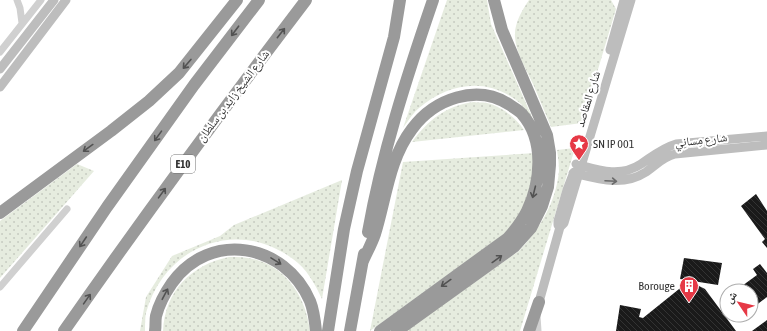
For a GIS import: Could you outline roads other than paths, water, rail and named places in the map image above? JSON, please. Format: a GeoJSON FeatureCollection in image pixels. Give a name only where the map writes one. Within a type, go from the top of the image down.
{"type":"FeatureCollection","features":[{"type":"Feature","properties":{"kind":"highway"},"geometry":{"type":"LineString","coordinates":[[0,212],[111,132],[149,101],[179,73],[237,0]]}},
{"type":"Feature","properties":{"kind":"highway"},"geometry":{"type":"LineString","coordinates":[[23,331],[107,207],[194,85],[259,0]]}},
{"type":"Feature","properties":{"kind":"highway","name":"شارع الشيخ زايد بن سلطان"},"geometry":{"type":"LineString","coordinates":[[64,331],[137,227],[232,97],[306,0]]}},
{"type":"Feature","properties":{"kind":"highway"},"geometry":{"type":"LineString","coordinates":[[322,328],[357,171],[394,37],[400,0]]}},
{"type":"Feature","properties":{"kind":"highway"},"geometry":{"type":"LineString","coordinates":[[350,331],[363,262],[385,173],[392,128],[433,0]]}},
{"type":"Feature","properties":{"kind":"highway"},"geometry":{"type":"LineString","coordinates":[[397,331],[514,247],[531,228],[542,206],[548,187],[550,165],[535,139],[537,126],[502,30],[494,0]]}},
{"type":"Feature","properties":{"kind":"highway"},"geometry":{"type":"LineString","coordinates":[[385,173],[412,128],[441,103],[458,96],[474,94],[490,95],[506,102],[537,126]]}},
{"type":"Feature","properties":{"kind":"highway"},"geometry":{"type":"LineString","coordinates":[[380,331],[508,238],[527,212],[532,199],[538,166],[544,153]]}},
{"type":"Feature","properties":{"kind":"highway"},"geometry":{"type":"LineString","coordinates":[[155,331],[156,316],[161,303],[168,289],[178,276],[188,266],[202,258],[215,252],[228,249],[259,252],[273,258],[287,268],[297,279],[322,328]]}},
{"type":"Feature","properties":{"kind":"highway"},"geometry":{"type":"LineString","coordinates":[[357,292],[359,311],[358,331]]}},
{"type":"Feature","properties":{"kind":"highway"},"geometry":{"type":"LineString","coordinates":[[529,331],[539,302]]}},
{"type":"Feature","properties":{"kind":"street"},"geometry":{"type":"LineString","coordinates":[[17,0],[22,22]]}},
{"type":"Feature","properties":{"kind":"street"},"geometry":{"type":"LineString","coordinates":[[0,52],[22,22],[41,0]]}},
{"type":"Feature","properties":{"kind":"street"},"geometry":{"type":"LineString","coordinates":[[0,69],[54,0]]}},
{"type":"Feature","properties":{"kind":"street"},"geometry":{"type":"LineString","coordinates":[[0,88],[66,0]]}},
{"type":"Feature","properties":{"kind":"street","name":"شارع المقاصد"},"geometry":{"type":"LineString","coordinates":[[600,93],[624,0]]}},
{"type":"Feature","properties":{"kind":"street","name":"شارع المقاصد"},"geometry":{"type":"LineString","coordinates":[[539,302],[560,227],[558,225],[558,221],[567,190],[577,169],[600,93],[631,0]]}},
{"type":"Feature","properties":{"kind":"street","name":"شارع مِسانِي"},"geometry":{"type":"LineString","coordinates":[[577,169],[624,172],[640,165],[663,149],[676,144],[767,136]]}},
{"type":"Feature","properties":{"kind":"street","name":"شارع مِسانِي"},"geometry":{"type":"LineString","coordinates":[[577,169],[608,181],[622,181],[642,174],[660,160],[675,154],[767,145]]}},
{"type":"Feature","properties":{"kind":"street"},"geometry":{"type":"LineString","coordinates":[[0,287],[67,209]]}},
{"type":"Feature","properties":{"kind":"street"},"geometry":{"type":"LineString","coordinates":[[538,331],[537,318],[539,302]]}},
{"type":"Feature","properties":{"kind":"place","name":"SN IP 001"},"geometry":{"type":"Point","coordinates":[579,161]}},
{"type":"Feature","properties":{"kind":"place","name":"Borouge"},"geometry":{"type":"Point","coordinates":[689,303]}}]}
